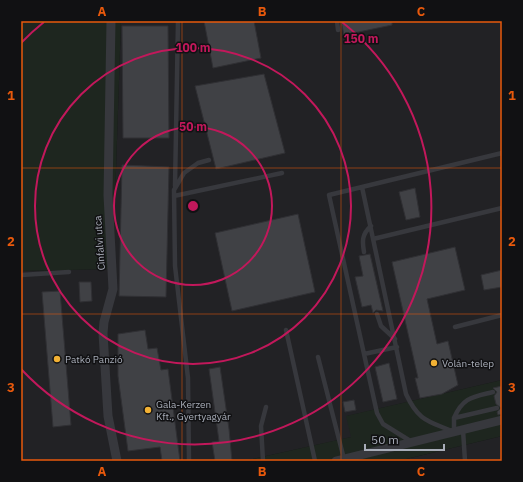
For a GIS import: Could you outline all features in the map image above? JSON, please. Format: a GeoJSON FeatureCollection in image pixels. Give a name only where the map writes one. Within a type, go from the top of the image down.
{"type":"FeatureCollection","features":[{"type":"Feature","properties":{"kind":"street","name":"Cinfalvi utca"},"geometry":{"type":"LineString","coordinates":[[111,21],[108,195],[113,289],[104,322],[103,333],[108,416],[117,461]]}},
{"type":"Feature","properties":{"kind":"street"},"geometry":{"type":"LineString","coordinates":[[340,460],[502,420]]}},
{"type":"Feature","properties":{"kind":"lane"},"geometry":{"type":"LineString","coordinates":[[178,21],[174,190],[175,266],[188,378],[189,461]]}},
{"type":"Feature","properties":{"kind":"lane"},"geometry":{"type":"LineString","coordinates":[[337,21],[338,30]]}},
{"type":"Feature","properties":{"kind":"lane"},"geometry":{"type":"LineString","coordinates":[[413,442],[383,424],[377,413],[328,196],[502,153]]}},
{"type":"Feature","properties":{"kind":"lane"},"geometry":{"type":"LineString","coordinates":[[174,190],[184,173],[198,163],[209,160]]}},
{"type":"Feature","properties":{"kind":"lane"},"geometry":{"type":"LineString","coordinates":[[174,196],[282,173]]}},
{"type":"Feature","properties":{"kind":"lane"},"geometry":{"type":"LineString","coordinates":[[362,187],[406,394],[411,405],[427,422],[459,431]]}},
{"type":"Feature","properties":{"kind":"lane"},"geometry":{"type":"LineString","coordinates":[[373,239],[502,208]]}},
{"type":"Feature","properties":{"kind":"lane"},"geometry":{"type":"LineString","coordinates":[[364,252],[362,239],[364,233],[370,226]]}},
{"type":"Feature","properties":{"kind":"lane"},"geometry":{"type":"LineString","coordinates":[[21,275],[69,272]]}},
{"type":"Feature","properties":{"kind":"lane"},"geometry":{"type":"LineString","coordinates":[[377,314],[380,326],[395,339]]}},
{"type":"Feature","properties":{"kind":"lane"},"geometry":{"type":"LineString","coordinates":[[455,326],[502,315]]}},
{"type":"Feature","properties":{"kind":"lane"},"geometry":{"type":"LineString","coordinates":[[286,330],[315,461]]}},
{"type":"Feature","properties":{"kind":"lane"},"geometry":{"type":"LineString","coordinates":[[364,354],[397,347]]}},
{"type":"Feature","properties":{"kind":"lane"},"geometry":{"type":"LineString","coordinates":[[318,357],[340,460]]}},
{"type":"Feature","properties":{"kind":"lane"},"geometry":{"type":"LineString","coordinates":[[465,461],[459,431],[454,418],[459,406],[474,397],[493,392]]}},
{"type":"Feature","properties":{"kind":"lane"},"geometry":{"type":"LineString","coordinates":[[263,461],[261,426],[266,407]]}},
{"type":"Feature","properties":{"kind":"lane"},"geometry":{"type":"LineString","coordinates":[[454,418],[496,408]]}},
{"type":"Feature","properties":{"kind":"shaded area"},"geometry":{"type":"Polygon","coordinates":[[[21,21],[121,21],[115,200],[115,269],[21,271],[21,21]]]}},
{"type":"Feature","properties":{"kind":"shaded area"},"geometry":{"type":"Polygon","coordinates":[[[121,21],[502,21],[502,380],[347,416],[352,437],[244,461],[21,461],[21,271],[115,269],[115,200],[121,21]]]}},
{"type":"Feature","properties":{"kind":"shaded area"},"geometry":{"type":"Polygon","coordinates":[[[502,380],[502,436],[398,461],[244,461],[351,437],[346,416],[502,380]]]}},
{"type":"Feature","properties":{"kind":"shaded area"},"geometry":{"type":"Polygon","coordinates":[[[502,436],[502,461],[398,461],[502,436]]]}},
{"type":"Feature","properties":{"kind":"building"},"geometry":{"type":"Polygon","coordinates":[[[204,21],[254,21],[261,58],[213,68],[204,21]]]}},
{"type":"Feature","properties":{"kind":"building"},"geometry":{"type":"Polygon","coordinates":[[[341,21],[392,21],[392,25],[344,35],[341,21]]]}},
{"type":"Feature","properties":{"kind":"building"},"geometry":{"type":"Polygon","coordinates":[[[122,26],[168,26],[169,138],[123,138],[122,26]]]}},
{"type":"Feature","properties":{"kind":"building"},"geometry":{"type":"Polygon","coordinates":[[[264,74],[285,153],[216,169],[195,86],[264,74]]]}},
{"type":"Feature","properties":{"kind":"building"},"geometry":{"type":"Polygon","coordinates":[[[122,165],[169,167],[166,297],[119,296],[122,165]]]}},
{"type":"Feature","properties":{"kind":"building"},"geometry":{"type":"Polygon","coordinates":[[[415,188],[420,217],[406,220],[399,192],[415,188]]]}},
{"type":"Feature","properties":{"kind":"building"},"geometry":{"type":"Polygon","coordinates":[[[298,214],[315,292],[232,311],[215,233],[298,214]]]}},
{"type":"Feature","properties":{"kind":"building"},"geometry":{"type":"Polygon","coordinates":[[[455,247],[465,290],[427,299],[437,344],[448,341],[458,385],[442,394],[420,398],[415,378],[418,378],[392,262],[455,247]]]}},
{"type":"Feature","properties":{"kind":"building"},"geometry":{"type":"Polygon","coordinates":[[[370,254],[383,311],[376,310],[373,313],[371,305],[362,307],[355,277],[363,276],[359,256],[370,254]]]}},
{"type":"Feature","properties":{"kind":"building"},"geometry":{"type":"Polygon","coordinates":[[[502,270],[502,287],[484,290],[481,275],[502,270]]]}},
{"type":"Feature","properties":{"kind":"building"},"geometry":{"type":"Polygon","coordinates":[[[79,282],[91,282],[92,301],[80,302],[79,282]]]}},
{"type":"Feature","properties":{"kind":"building","name":"Patkó Panzió"},"geometry":{"type":"Polygon","coordinates":[[[60,291],[71,425],[53,427],[42,292],[60,291]]]}},
{"type":"Feature","properties":{"kind":"building","name":"Gala-Kerzen Kft., Gyertyagyár"},"geometry":{"type":"Polygon","coordinates":[[[145,330],[148,349],[157,348],[161,370],[168,369],[180,461],[162,461],[160,447],[128,451],[118,376],[118,334],[145,330]]]}},
{"type":"Feature","properties":{"kind":"building"},"geometry":{"type":"Polygon","coordinates":[[[389,363],[397,399],[383,402],[375,367],[389,363]]]}},
{"type":"Feature","properties":{"kind":"building"},"geometry":{"type":"Polygon","coordinates":[[[220,367],[232,461],[215,461],[212,442],[219,441],[209,369],[220,367]]]}},
{"type":"Feature","properties":{"kind":"building"},"geometry":{"type":"Polygon","coordinates":[[[502,386],[502,414],[498,415],[497,412],[501,408],[496,404],[494,396],[497,392],[493,388],[502,386]]]}},
{"type":"Feature","properties":{"kind":"building"},"geometry":{"type":"Polygon","coordinates":[[[354,400],[356,410],[345,412],[343,402],[354,400]]]}},
{"type":"Feature","properties":{"kind":"place","name":"Patkó Panzió"},"geometry":{"type":"Point","coordinates":[57,359]}},
{"type":"Feature","properties":{"kind":"place","name":"Volán-telep"},"geometry":{"type":"Point","coordinates":[434,363]}},
{"type":"Feature","properties":{"kind":"place","name":"Gala-Kerzen Kft., Gyertyagyár"},"geometry":{"type":"Point","coordinates":[148,410]}}]}
